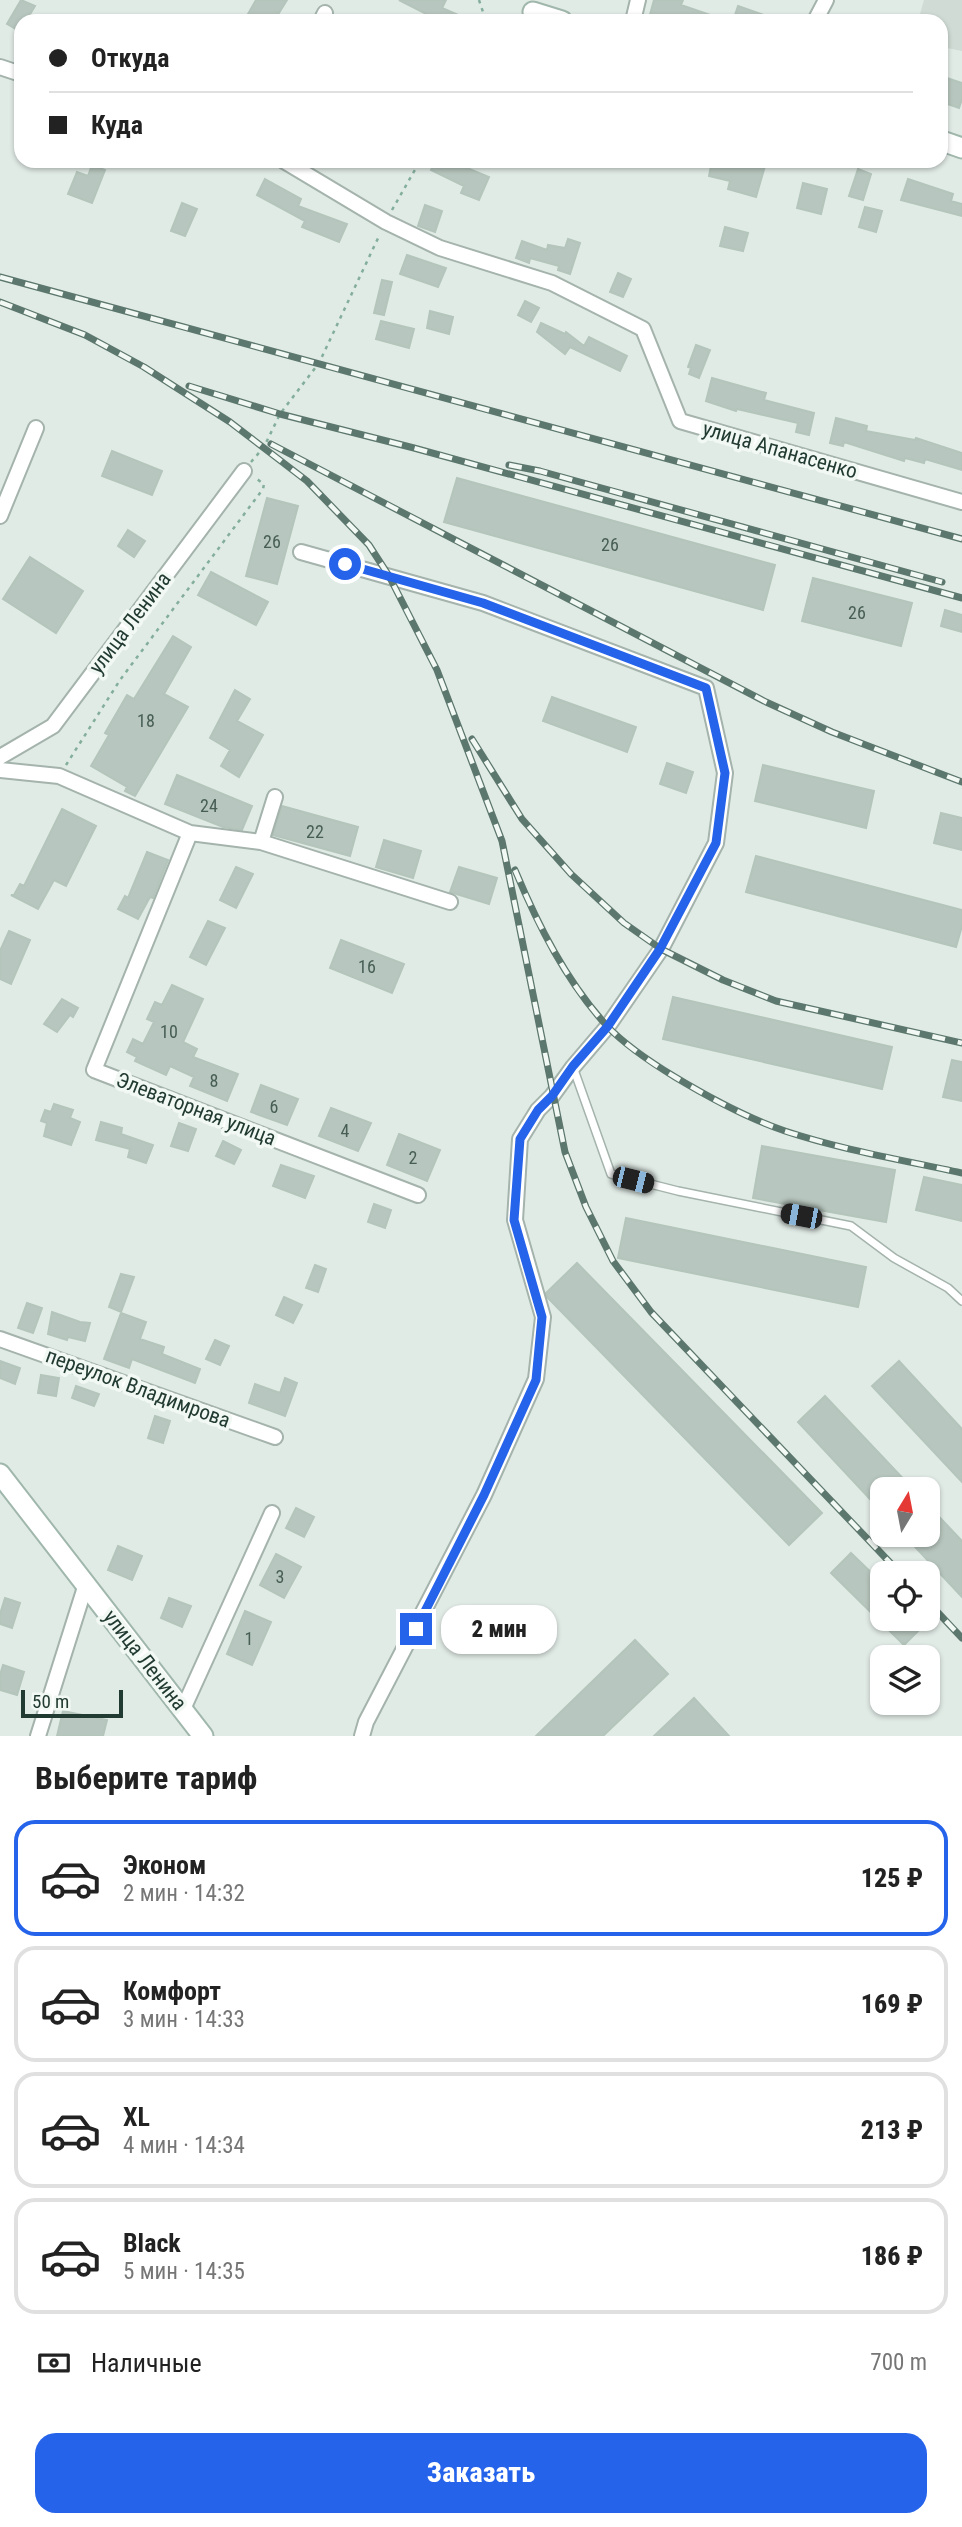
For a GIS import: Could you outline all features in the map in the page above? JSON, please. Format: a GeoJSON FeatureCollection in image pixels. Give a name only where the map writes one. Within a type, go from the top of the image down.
{"type":"FeatureCollection","features":[{"type":"Feature","properties":{"kind":"main road"},"geometry":{"type":"LineString","coordinates":[[533,12],[539,14]]}},
{"type":"Feature","properties":{"kind":"main road","name":"улица Ленина"},"geometry":{"type":"LineString","coordinates":[[0,1474],[203,1736]]}},
{"type":"Feature","properties":{"kind":"street","name":"улица Апанасенко"},"geometry":{"type":"LineString","coordinates":[[296,168],[386,222],[440,248],[552,283],[643,329],[680,421],[962,502]]}},
{"type":"Feature","properties":{"kind":"street"},"geometry":{"type":"LineString","coordinates":[[0,516],[36,428]]}},
{"type":"Feature","properties":{"kind":"street","name":"улица Ленина"},"geometry":{"type":"LineString","coordinates":[[0,757],[53,726],[244,471]]}},
{"type":"Feature","properties":{"kind":"street"},"geometry":{"type":"LineString","coordinates":[[301,552],[483,603],[706,688],[725,773],[716,843],[660,949],[608,1026],[538,1110],[520,1139],[514,1220],[542,1317],[536,1380],[484,1495],[366,1722],[362,1736]]}},
{"type":"Feature","properties":{"kind":"street"},"geometry":{"type":"LineString","coordinates":[[0,770],[58,776],[190,834],[261,842],[450,902]]}},
{"type":"Feature","properties":{"kind":"street"},"geometry":{"type":"LineString","coordinates":[[261,842],[275,797]]}},
{"type":"Feature","properties":{"kind":"street","name":"Элеваторная улица"},"geometry":{"type":"LineString","coordinates":[[190,834],[94,1070],[418,1195]]}},
{"type":"Feature","properties":{"kind":"street","name":"переулок Владимрова"},"geometry":{"type":"LineString","coordinates":[[0,1339],[275,1437]]}},
{"type":"Feature","properties":{"kind":"street"},"geometry":{"type":"LineString","coordinates":[[183,1709],[272,1513]]}},
{"type":"Feature","properties":{"kind":"street","name":"улица Ленина"},"geometry":{"type":"LineString","coordinates":[[37,1736],[86,1584]]}},
{"type":"Feature","properties":{"kind":"lane"},"geometry":{"type":"LineString","coordinates":[[573,1066],[611,1174],[678,1191],[850,1226],[894,1258],[948,1288],[962,1301]]}},
{"type":"Feature","properties":{"kind":"path"},"geometry":{"type":"LineString","coordinates":[[58,776],[120,680],[263,489],[261,480],[244,471],[264,446],[279,414],[319,363],[386,222],[416,168]]}},
{"type":"Feature","properties":{"kind":"shaded area"},"geometry":{"type":"Polygon","coordinates":[[[924,0],[962,0],[962,51],[948,48],[948,14],[920,14],[924,0]]]}},
{"type":"Feature","properties":{"kind":"building"},"geometry":{"type":"Polygon","coordinates":[[[21,0],[35,6],[30,14],[14,14],[14,28],[7,24],[21,0]]]}},
{"type":"Feature","properties":{"kind":"building"},"geometry":{"type":"Polygon","coordinates":[[[256,0],[287,0],[278,14],[248,14],[256,0]]]}},
{"type":"Feature","properties":{"kind":"building"},"geometry":{"type":"Polygon","coordinates":[[[399,0],[446,0],[442,8],[456,14],[426,14],[399,0]]]}},
{"type":"Feature","properties":{"kind":"building"},"geometry":{"type":"Polygon","coordinates":[[[654,0],[683,0],[681,5],[707,14],[650,14],[654,0]]]}},
{"type":"Feature","properties":{"kind":"building"},"geometry":{"type":"Polygon","coordinates":[[[738,6],[761,14],[735,14],[738,6]]]}},
{"type":"Feature","properties":{"kind":"building"},"geometry":{"type":"Polygon","coordinates":[[[948,78],[962,83],[959,108],[948,104],[948,78]]]}},
{"type":"Feature","properties":{"kind":"building"},"geometry":{"type":"Polygon","coordinates":[[[91,168],[105,170],[92,203],[68,194],[77,172],[88,176],[91,168]]]}},
{"type":"Feature","properties":{"kind":"building"},"geometry":{"type":"Polygon","coordinates":[[[467,168],[489,177],[479,200],[461,193],[464,186],[431,170],[467,168]]]}},
{"type":"Feature","properties":{"kind":"building"},"geometry":{"type":"Polygon","coordinates":[[[711,168],[764,168],[756,197],[728,189],[730,181],[709,176],[711,168]]]}},
{"type":"Feature","properties":{"kind":"building"},"geometry":{"type":"Polygon","coordinates":[[[858,169],[871,174],[863,200],[849,196],[858,169]]]}},
{"type":"Feature","properties":{"kind":"building"},"geometry":{"type":"Polygon","coordinates":[[[265,179],[301,199],[298,206],[347,224],[339,242],[302,227],[305,221],[257,195],[265,179]]]}},
{"type":"Feature","properties":{"kind":"building"},"geometry":{"type":"Polygon","coordinates":[[[908,179],[953,194],[951,201],[962,204],[962,216],[901,200],[908,179]]]}},
{"type":"Feature","properties":{"kind":"building"},"geometry":{"type":"Polygon","coordinates":[[[803,183],[827,189],[821,214],[797,208],[803,183]]]}},
{"type":"Feature","properties":{"kind":"building"},"geometry":{"type":"Polygon","coordinates":[[[182,203],[197,209],[185,236],[171,231],[182,203]]]}},
{"type":"Feature","properties":{"kind":"building"},"geometry":{"type":"Polygon","coordinates":[[[425,205],[442,211],[435,232],[418,226],[425,205]]]}},
{"type":"Feature","properties":{"kind":"building"},"geometry":{"type":"Polygon","coordinates":[[[865,207],[882,211],[876,232],[859,227],[865,207]]]}},
{"type":"Feature","properties":{"kind":"building"},"geometry":{"type":"Polygon","coordinates":[[[725,227],[748,233],[743,251],[720,246],[725,227]]]}},
{"type":"Feature","properties":{"kind":"building"},"geometry":{"type":"Polygon","coordinates":[[[568,239],[580,243],[570,274],[558,270],[559,266],[530,258],[529,263],[516,258],[522,241],[547,250],[548,245],[565,248],[568,239]]]}},
{"type":"Feature","properties":{"kind":"building"},"geometry":{"type":"Polygon","coordinates":[[[407,255],[446,268],[438,287],[400,274],[407,255]]]}},
{"type":"Feature","properties":{"kind":"building"},"geometry":{"type":"Polygon","coordinates":[[[618,273],[631,279],[623,297],[610,292],[618,273]]]}},
{"type":"Feature","properties":{"kind":"building"},"geometry":{"type":"Polygon","coordinates":[[[382,280],[392,282],[384,315],[374,313],[382,280]]]}},
{"type":"Feature","properties":{"kind":"building"},"geometry":{"type":"Polygon","coordinates":[[[525,301],[539,308],[531,322],[518,315],[525,301]]]}},
{"type":"Feature","properties":{"kind":"building"},"geometry":{"type":"Polygon","coordinates":[[[430,311],[453,317],[449,334],[427,328],[430,311]]]}},
{"type":"Feature","properties":{"kind":"building"},"geometry":{"type":"Polygon","coordinates":[[[381,321],[414,329],[409,348],[376,339],[381,321]]]}},
{"type":"Feature","properties":{"kind":"building"},"geometry":{"type":"Polygon","coordinates":[[[541,323],[565,334],[566,332],[584,346],[589,337],[627,356],[620,371],[570,347],[565,354],[537,332],[541,323]]]}},
{"type":"Feature","properties":{"kind":"building"},"geometry":{"type":"Polygon","coordinates":[[[696,345],[710,350],[699,378],[689,374],[691,368],[688,367],[696,345]]]}},
{"type":"Feature","properties":{"kind":"building"},"geometry":{"type":"Polygon","coordinates":[[[712,378],[766,393],[764,400],[814,413],[809,435],[796,432],[798,423],[737,409],[736,411],[706,401],[712,378]]]}},
{"type":"Feature","properties":{"kind":"building"},"geometry":{"type":"Polygon","coordinates":[[[836,418],[867,426],[866,431],[915,440],[916,438],[962,453],[962,470],[925,459],[924,463],[905,458],[904,461],[844,442],[843,446],[830,443],[836,418]]]}},
{"type":"Feature","properties":{"kind":"building"},"geometry":{"type":"Polygon","coordinates":[[[112,451],[162,471],[152,495],[102,476],[112,451]]]}},
{"type":"Feature","properties":{"kind":"building"},"geometry":{"type":"Polygon","coordinates":[[[457,478],[775,565],[763,610],[444,522],[457,478]]]}},
{"type":"Feature","properties":{"kind":"building"},"geometry":{"type":"Polygon","coordinates":[[[267,498],[298,506],[277,584],[246,576],[267,498]]]}},
{"type":"Feature","properties":{"kind":"building"},"geometry":{"type":"Polygon","coordinates":[[[128,530],[145,541],[134,557],[118,546],[128,530]]]}},
{"type":"Feature","properties":{"kind":"building"},"geometry":{"type":"Polygon","coordinates":[[[30,557],[83,591],[56,633],[3,599],[30,557]]]}},
{"type":"Feature","properties":{"kind":"building"},"geometry":{"type":"Polygon","coordinates":[[[211,572],[268,602],[256,625],[198,595],[211,572]]]}},
{"type":"Feature","properties":{"kind":"building"},"geometry":{"type":"Polygon","coordinates":[[[813,578],[912,603],[901,646],[802,621],[813,578]]]}},
{"type":"Feature","properties":{"kind":"building"},"geometry":{"type":"Polygon","coordinates":[[[945,610],[962,615],[962,632],[941,626],[945,610]]]}},
{"type":"Feature","properties":{"kind":"building"},"geometry":{"type":"Polygon","coordinates":[[[173,636],[191,647],[164,694],[188,707],[135,796],[125,791],[127,787],[91,766],[109,735],[105,733],[127,695],[134,699],[173,636]]]}},
{"type":"Feature","properties":{"kind":"building"},"geometry":{"type":"Polygon","coordinates":[[[235,690],[250,699],[237,721],[263,735],[239,777],[221,766],[230,750],[210,738],[235,690]]]}},
{"type":"Feature","properties":{"kind":"building"},"geometry":{"type":"Polygon","coordinates":[[[552,697],[636,727],[627,752],[543,721],[552,697]]]}},
{"type":"Feature","properties":{"kind":"building"},"geometry":{"type":"Polygon","coordinates":[[[667,763],[693,772],[686,793],[660,784],[667,763]]]}},
{"type":"Feature","properties":{"kind":"building"},"geometry":{"type":"Polygon","coordinates":[[[763,765],[874,791],[866,828],[755,801],[763,765]]]}},
{"type":"Feature","properties":{"kind":"building"},"geometry":{"type":"Polygon","coordinates":[[[177,775],[252,806],[242,830],[223,827],[165,804],[177,775]]]}},
{"type":"Feature","properties":{"kind":"building"},"geometry":{"type":"Polygon","coordinates":[[[282,806],[358,827],[350,856],[273,835],[282,806]]]}},
{"type":"Feature","properties":{"kind":"building"},"geometry":{"type":"Polygon","coordinates":[[[62,809],[96,826],[66,886],[54,880],[38,909],[11,895],[14,895],[20,884],[24,886],[62,809]]]}},
{"type":"Feature","properties":{"kind":"building"},"geometry":{"type":"Polygon","coordinates":[[[941,813],[962,818],[962,850],[934,843],[941,813]]]}},
{"type":"Feature","properties":{"kind":"building"},"geometry":{"type":"Polygon","coordinates":[[[384,840],[421,851],[413,878],[376,867],[384,840]]]}},
{"type":"Feature","properties":{"kind":"building"},"geometry":{"type":"Polygon","coordinates":[[[147,852],[168,860],[153,898],[150,897],[138,919],[118,909],[125,896],[128,898],[147,852]]]}},
{"type":"Feature","properties":{"kind":"building"},"geometry":{"type":"Polygon","coordinates":[[[756,856],[962,910],[962,926],[956,947],[746,892],[756,856]]]}},
{"type":"Feature","properties":{"kind":"building"},"geometry":{"type":"Polygon","coordinates":[[[236,867],[253,874],[236,908],[220,900],[236,867]]]}},
{"type":"Feature","properties":{"kind":"building"},"geometry":{"type":"Polygon","coordinates":[[[459,867],[497,878],[489,904],[450,892],[459,867]]]}},
{"type":"Feature","properties":{"kind":"building"},"geometry":{"type":"Polygon","coordinates":[[[208,921],[225,928],[206,965],[190,957],[208,921]]]}},
{"type":"Feature","properties":{"kind":"building"},"geometry":{"type":"Polygon","coordinates":[[[9,931],[30,940],[11,984],[0,979],[0,951],[9,931]]]}},
{"type":"Feature","properties":{"kind":"building"},"geometry":{"type":"Polygon","coordinates":[[[341,940],[404,964],[392,993],[330,968],[341,940]]]}},
{"type":"Feature","properties":{"kind":"building"},"geometry":{"type":"Polygon","coordinates":[[[172,985],[203,999],[183,1042],[197,1049],[193,1057],[238,1074],[227,1101],[190,1086],[194,1077],[170,1066],[166,1075],[135,1061],[137,1057],[127,1052],[133,1039],[143,1044],[154,1022],[147,1019],[155,1002],[162,1005],[172,985]]]}},
{"type":"Feature","properties":{"kind":"building"},"geometry":{"type":"Polygon","coordinates":[[[673,997],[892,1047],[882,1089],[663,1039],[673,997]]]}},
{"type":"Feature","properties":{"kind":"building"},"geometry":{"type":"Polygon","coordinates":[[[62,999],[78,1008],[73,1017],[70,1015],[57,1032],[44,1024],[62,999]]]}},
{"type":"Feature","properties":{"kind":"building"},"geometry":{"type":"Polygon","coordinates":[[[952,1060],[962,1062],[962,1101],[943,1097],[952,1060]]]}},
{"type":"Feature","properties":{"kind":"building"},"geometry":{"type":"Polygon","coordinates":[[[261,1085],[298,1099],[287,1125],[251,1112],[261,1085]]]}},
{"type":"Feature","properties":{"kind":"building"},"geometry":{"type":"Polygon","coordinates":[[[54,1104],[73,1110],[70,1118],[80,1122],[71,1145],[44,1136],[47,1123],[41,1121],[45,1110],[51,1112],[54,1104]]]}},
{"type":"Feature","properties":{"kind":"building"},"geometry":{"type":"Polygon","coordinates":[[[331,1108],[371,1123],[358,1151],[319,1136],[331,1108]]]}},
{"type":"Feature","properties":{"kind":"building"},"geometry":{"type":"Polygon","coordinates":[[[101,1122],[122,1128],[121,1134],[153,1145],[146,1163],[128,1157],[130,1149],[96,1140],[101,1122]]]}},
{"type":"Feature","properties":{"kind":"building"},"geometry":{"type":"Polygon","coordinates":[[[179,1123],[196,1129],[188,1151],[171,1146],[179,1123]]]}},
{"type":"Feature","properties":{"kind":"building"},"geometry":{"type":"Polygon","coordinates":[[[399,1134],[440,1150],[427,1181],[387,1165],[399,1134]]]}},
{"type":"Feature","properties":{"kind":"building"},"geometry":{"type":"Polygon","coordinates":[[[223,1141],[241,1150],[234,1164],[216,1156],[223,1141]]]}},
{"type":"Feature","properties":{"kind":"building"},"geometry":{"type":"Polygon","coordinates":[[[762,1146],[895,1170],[886,1222],[753,1198],[762,1146]]]}},
{"type":"Feature","properties":{"kind":"building"},"geometry":{"type":"Polygon","coordinates":[[[281,1165],[314,1176],[305,1198],[273,1186],[281,1165]]]}},
{"type":"Feature","properties":{"kind":"building"},"geometry":{"type":"Polygon","coordinates":[[[924,1177],[962,1185],[962,1221],[916,1210],[924,1177]]]}},
{"type":"Feature","properties":{"kind":"building"},"geometry":{"type":"Polygon","coordinates":[[[374,1204],[391,1210],[385,1228],[368,1222],[374,1204]]]}},
{"type":"Feature","properties":{"kind":"building"},"geometry":{"type":"Polygon","coordinates":[[[626,1218],[866,1267],[858,1307],[618,1258],[626,1218]]]}},
{"type":"Feature","properties":{"kind":"building"},"geometry":{"type":"Polygon","coordinates":[[[577,1263],[822,1513],[789,1545],[547,1297],[546,1293],[577,1263]]]}},
{"type":"Feature","properties":{"kind":"building"},"geometry":{"type":"Polygon","coordinates":[[[315,1265],[326,1269],[318,1292],[306,1288],[315,1265]]]}},
{"type":"Feature","properties":{"kind":"building"},"geometry":{"type":"Polygon","coordinates":[[[121,1274],[134,1277],[121,1312],[109,1307],[121,1274]]]}},
{"type":"Feature","properties":{"kind":"building"},"geometry":{"type":"Polygon","coordinates":[[[284,1297],[302,1305],[293,1323],[276,1315],[284,1297]]]}},
{"type":"Feature","properties":{"kind":"building"},"geometry":{"type":"Polygon","coordinates":[[[27,1303],[42,1308],[33,1333],[18,1328],[27,1303]]]}},
{"type":"Feature","properties":{"kind":"building"},"geometry":{"type":"Polygon","coordinates":[[[52,1312],[90,1323],[85,1341],[68,1337],[67,1340],[48,1334],[52,1312]]]}},
{"type":"Feature","properties":{"kind":"building"},"geometry":{"type":"Polygon","coordinates":[[[121,1313],[146,1322],[140,1339],[164,1347],[162,1354],[200,1369],[195,1383],[132,1359],[129,1368],[104,1359],[121,1313]]]}},
{"type":"Feature","properties":{"kind":"building"},"geometry":{"type":"Polygon","coordinates":[[[215,1340],[229,1346],[220,1365],[206,1359],[215,1340]]]}},
{"type":"Feature","properties":{"kind":"building"},"geometry":{"type":"Polygon","coordinates":[[[0,1361],[20,1368],[15,1384],[0,1378],[0,1361]]]}},
{"type":"Feature","properties":{"kind":"building"},"geometry":{"type":"Polygon","coordinates":[[[899,1361],[962,1429],[962,1482],[872,1386],[899,1361]]]}},
{"type":"Feature","properties":{"kind":"building"},"geometry":{"type":"Polygon","coordinates":[[[41,1375],[59,1378],[56,1396],[38,1393],[41,1375]]]}},
{"type":"Feature","properties":{"kind":"building"},"geometry":{"type":"Polygon","coordinates":[[[285,1378],[297,1383],[285,1416],[249,1403],[255,1384],[280,1393],[285,1378]]]}},
{"type":"Feature","properties":{"kind":"building"},"geometry":{"type":"Polygon","coordinates":[[[76,1386],[99,1394],[94,1406],[72,1398],[76,1386]]]}},
{"type":"Feature","properties":{"kind":"building"},"geometry":{"type":"Polygon","coordinates":[[[825,1396],[902,1477],[870,1477],[870,1499],[798,1422],[825,1396]]]}},
{"type":"Feature","properties":{"kind":"building"},"geometry":{"type":"Polygon","coordinates":[[[155,1416],[170,1421],[163,1443],[148,1438],[155,1416]]]}},
{"type":"Feature","properties":{"kind":"building"},"geometry":{"type":"Polygon","coordinates":[[[296,1508],[314,1517],[304,1537],[286,1528],[296,1508]]]}},
{"type":"Feature","properties":{"kind":"building"},"geometry":{"type":"Polygon","coordinates":[[[940,1518],[962,1541],[962,1597],[940,1573],[940,1561],[928,1561],[915,1547],[940,1547],[940,1518]]]}},
{"type":"Feature","properties":{"kind":"building"},"geometry":{"type":"Polygon","coordinates":[[[118,1546],[142,1556],[132,1580],[108,1570],[118,1546]]]}},
{"type":"Feature","properties":{"kind":"building"},"geometry":{"type":"Polygon","coordinates":[[[851,1553],[870,1571],[870,1611],[831,1573],[851,1553]]]}},
{"type":"Feature","properties":{"kind":"building"},"geometry":{"type":"Polygon","coordinates":[[[276,1554],[301,1567],[284,1598],[260,1585],[276,1554]]]}},
{"type":"Feature","properties":{"kind":"building"},"geometry":{"type":"Polygon","coordinates":[[[5,1598],[20,1603],[12,1628],[0,1624],[5,1598]]]}},
{"type":"Feature","properties":{"kind":"building"},"geometry":{"type":"Polygon","coordinates":[[[169,1598],[191,1606],[182,1627],[161,1618],[169,1598]]]}},
{"type":"Feature","properties":{"kind":"building"},"geometry":{"type":"Polygon","coordinates":[[[245,1611],[271,1622],[252,1665],[227,1654],[245,1611]]]}},
{"type":"Feature","properties":{"kind":"building"},"geometry":{"type":"Polygon","coordinates":[[[890,1631],[918,1631],[904,1645],[890,1631]]]}},
{"type":"Feature","properties":{"kind":"building"},"geometry":{"type":"Polygon","coordinates":[[[635,1640],[668,1674],[603,1736],[536,1736],[635,1640]]]}},
{"type":"Feature","properties":{"kind":"building"},"geometry":{"type":"Polygon","coordinates":[[[3,1665],[24,1672],[17,1695],[0,1690],[3,1665]]]}},
{"type":"Feature","properties":{"kind":"building"},"geometry":{"type":"Polygon","coordinates":[[[694,1698],[729,1736],[654,1736],[694,1698]]]}},
{"type":"Feature","properties":{"kind":"building"},"geometry":{"type":"Polygon","coordinates":[[[63,1711],[107,1720],[103,1736],[57,1736],[63,1711]]]}},
{"type":"Feature","properties":{"kind":"railway"},"geometry":{"type":"LineString","coordinates":[[0,277],[962,539]]}},
{"type":"Feature","properties":{"kind":"railway"},"geometry":{"type":"LineString","coordinates":[[0,302],[85,335],[144,367],[230,422],[307,481],[369,545],[389,576],[437,670],[502,841],[565,1152],[586,1207],[613,1261],[651,1312],[889,1561]]}},
{"type":"Feature","properties":{"kind":"railway"},"geometry":{"type":"LineString","coordinates":[[189,386],[280,414],[962,598]]}},
{"type":"Feature","properties":{"kind":"railway"},"geometry":{"type":"LineString","coordinates":[[271,444],[766,702],[832,732],[962,782]]}},
{"type":"Feature","properties":{"kind":"railway"},"geometry":{"type":"LineString","coordinates":[[509,465],[540,471],[942,582]]}},
{"type":"Feature","properties":{"kind":"railway"},"geometry":{"type":"LineString","coordinates":[[472,739],[522,819],[571,874],[624,923],[661,949],[723,980],[776,1001],[962,1043]]}},
{"type":"Feature","properties":{"kind":"railway"},"geometry":{"type":"LineString","coordinates":[[515,870],[543,932],[592,1009],[622,1040],[648,1060],[715,1100],[785,1131],[850,1149],[962,1173]]}},
{"type":"Feature","properties":{"kind":"railway"},"geometry":{"type":"LineString","coordinates":[[940,1615],[962,1638]]}},
{"type":"Feature","properties":{"kind":"route"},"geometry":{"type":"LineString","coordinates":[[345,564],[483,603],[706,688],[725,773],[716,843],[660,949],[608,1026],[538,1110],[520,1139],[514,1220],[542,1317],[536,1380],[484,1495],[416,1629]]}}]}
